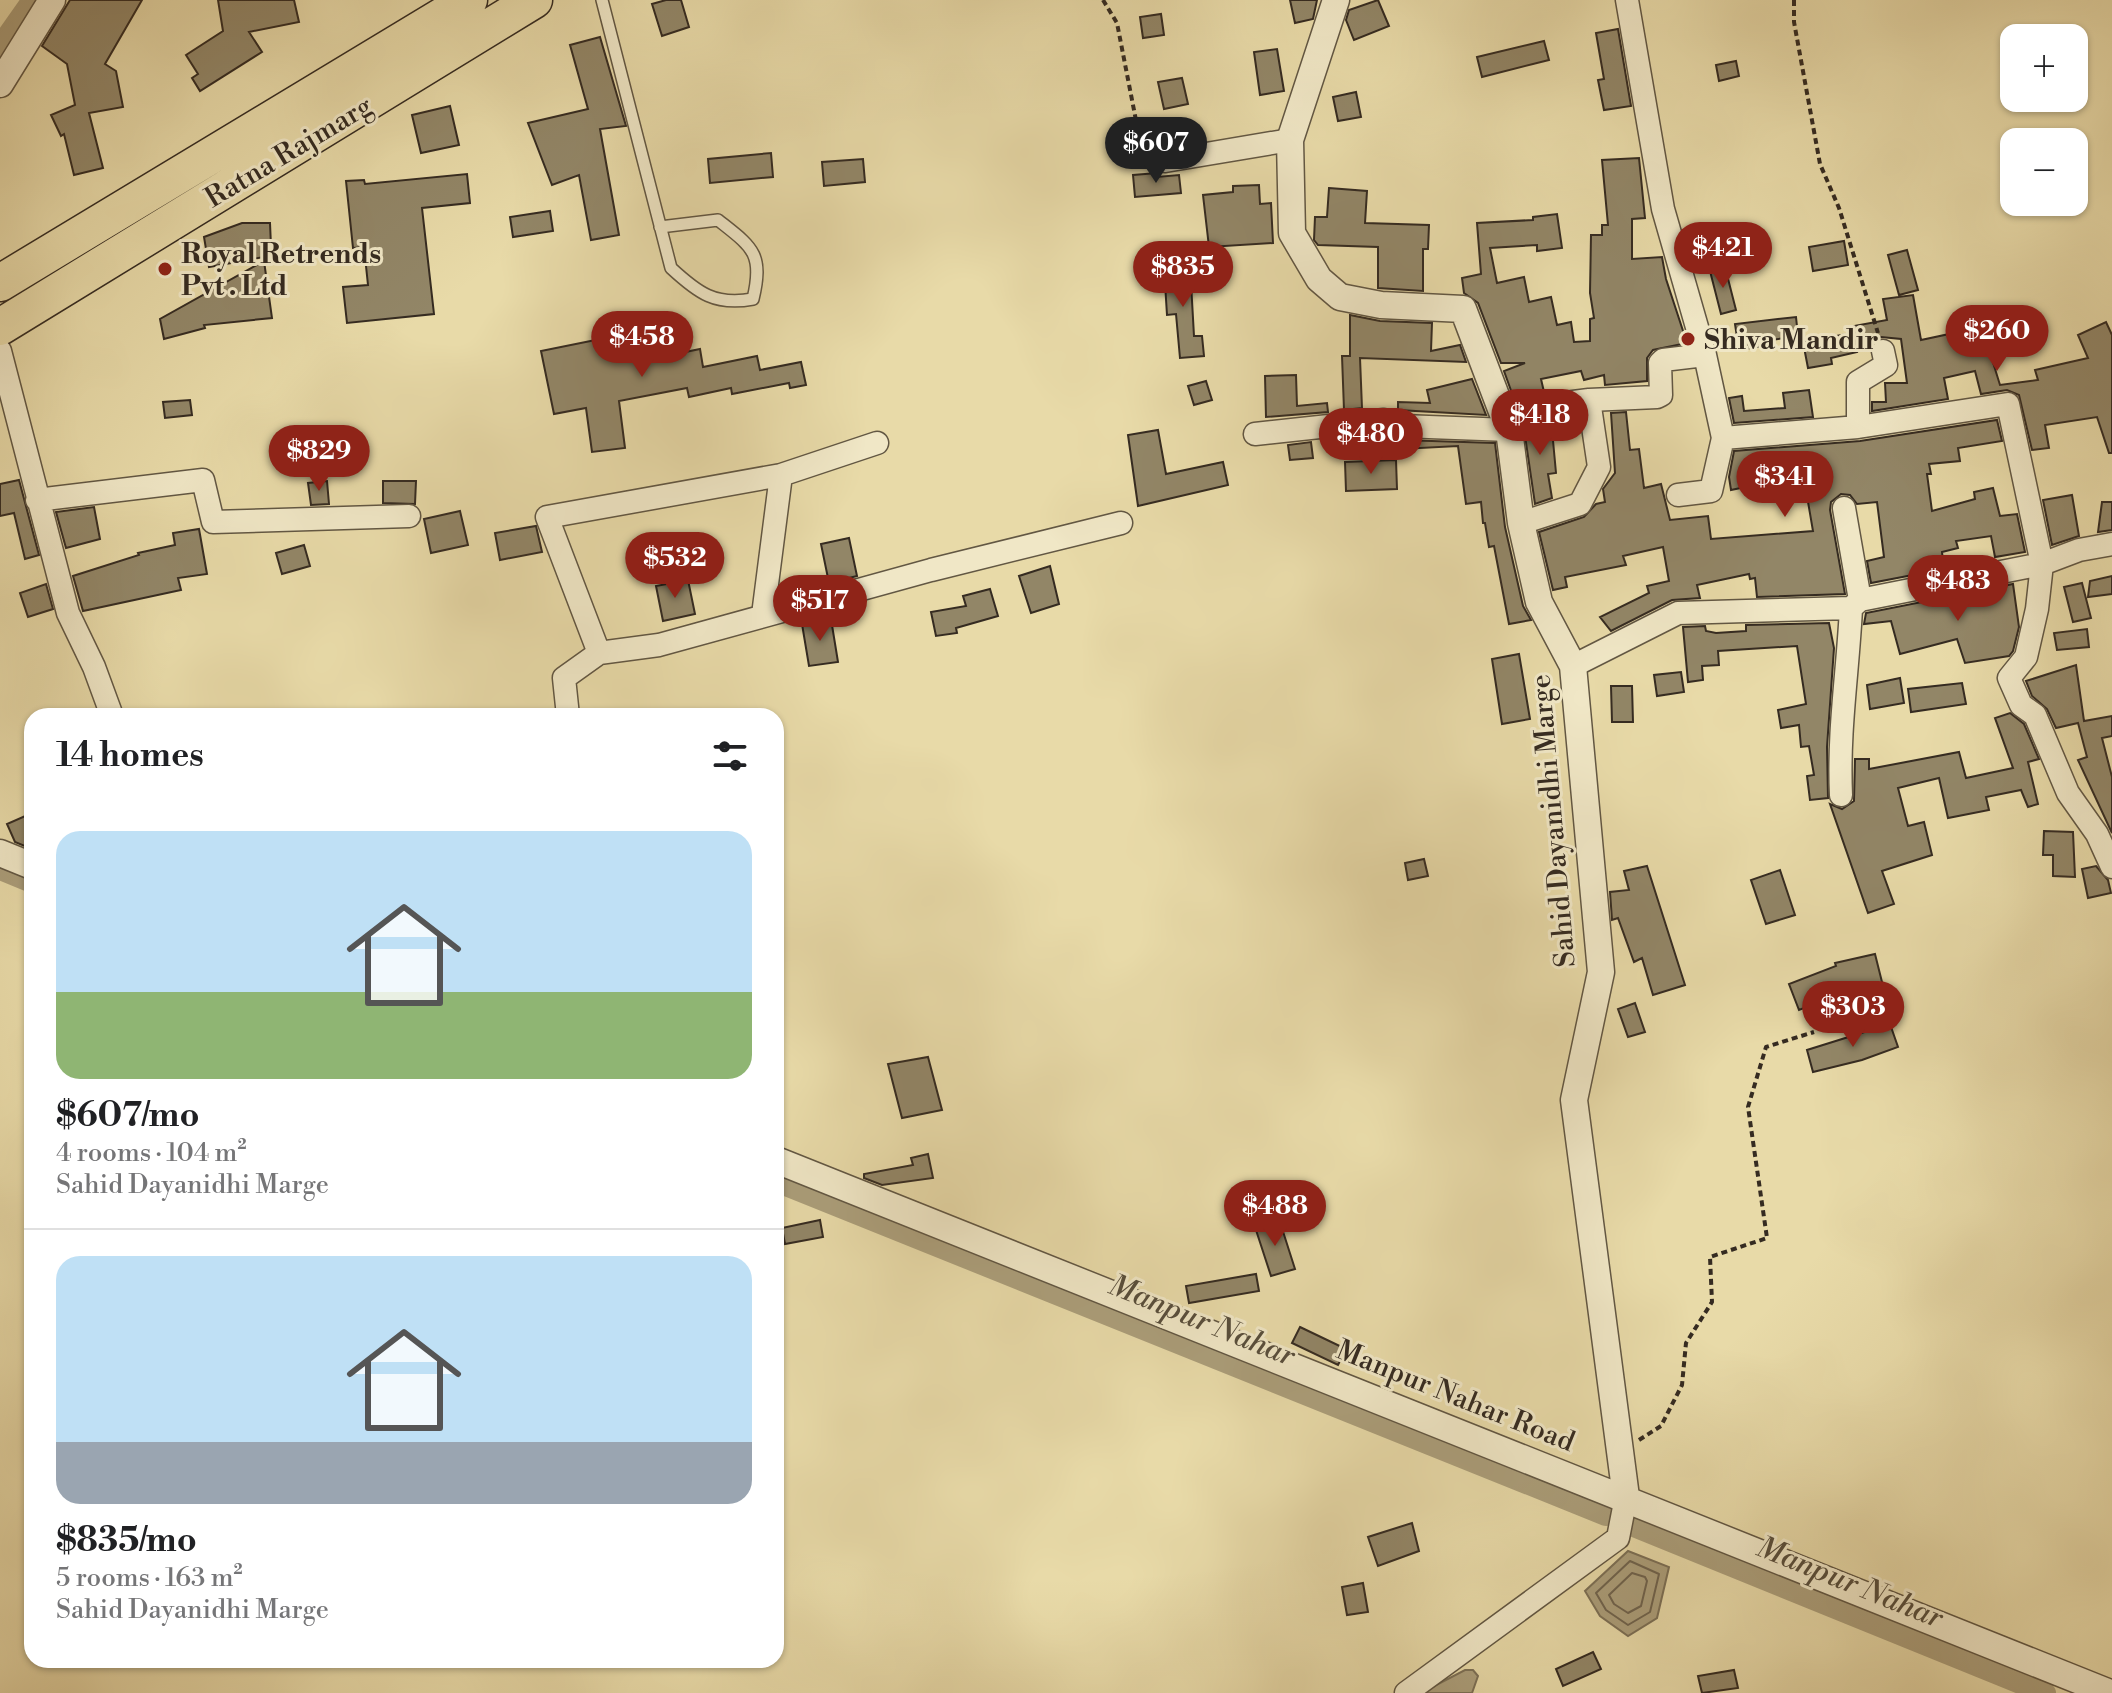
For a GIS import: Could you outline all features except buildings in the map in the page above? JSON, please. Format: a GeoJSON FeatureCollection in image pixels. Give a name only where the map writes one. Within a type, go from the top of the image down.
{"type":"FeatureCollection","features":[{"type":"Feature","properties":{"kind":"highway","name":"Ratna Rajmarg"},"geometry":{"type":"LineString","coordinates":[[0,283],[469,0]]}},
{"type":"Feature","properties":{"kind":"highway","name":"Ratna Rajmarg"},"geometry":{"type":"LineString","coordinates":[[0,327],[534,0]]}},
{"type":"Feature","properties":{"kind":"street"},"geometry":{"type":"LineString","coordinates":[[0,84],[52,0]]}},
{"type":"Feature","properties":{"kind":"street","name":"Sahid Dayanidhi Marge"},"geometry":{"type":"LineString","coordinates":[[1336,0],[1290,140],[1292,233],[1319,279],[1340,297],[1463,309],[1506,420],[1521,523],[1539,602],[1573,666],[1601,972],[1574,1100],[1626,1497]]}},
{"type":"Feature","properties":{"kind":"street"},"geometry":{"type":"LineString","coordinates":[[1627,0],[1663,209],[1705,355],[1723,438],[1711,491],[1678,495]]}},
{"type":"Feature","properties":{"kind":"street"},"geometry":{"type":"LineString","coordinates":[[1165,161],[1290,140]]}},
{"type":"Feature","properties":{"kind":"street"},"geometry":{"type":"LineString","coordinates":[[0,351],[68,613],[94,667],[109,708]]}},
{"type":"Feature","properties":{"kind":"street"},"geometry":{"type":"LineString","coordinates":[[1858,427],[1858,382],[1886,365],[1883,351]]}},
{"type":"Feature","properties":{"kind":"street"},"geometry":{"type":"LineString","coordinates":[[1255,434],[1384,420],[1402,426],[1506,420],[1589,400],[1657,397],[1661,395],[1660,363],[1663,360],[1705,355]]}},
{"type":"Feature","properties":{"kind":"street"},"geometry":{"type":"LineString","coordinates":[[1521,523],[1580,504],[1599,467],[1589,400]]}},
{"type":"Feature","properties":{"kind":"street"},"geometry":{"type":"LineString","coordinates":[[1723,438],[1858,427],[2008,404],[2042,564],[2037,609],[2026,657],[2009,678],[2021,705],[2035,715],[2068,793],[2097,834],[2112,867]]}},
{"type":"Feature","properties":{"kind":"street"},"geometry":{"type":"LineString","coordinates":[[599,653],[547,517],[781,475],[877,443]]}},
{"type":"Feature","properties":{"kind":"street"},"geometry":{"type":"LineString","coordinates":[[763,615],[781,475]]}},
{"type":"Feature","properties":{"kind":"street"},"geometry":{"type":"LineString","coordinates":[[37,500],[203,480],[213,522],[409,516]]}},
{"type":"Feature","properties":{"kind":"street"},"geometry":{"type":"LineString","coordinates":[[1841,795],[1839,726],[1855,604],[1844,508]]}},
{"type":"Feature","properties":{"kind":"street"},"geometry":{"type":"LineString","coordinates":[[567,708],[564,678],[599,653],[659,645],[763,615],[1121,523]]}},
{"type":"Feature","properties":{"kind":"street"},"geometry":{"type":"LineString","coordinates":[[1573,666],[1678,613],[1855,604],[2042,564],[2079,550],[2112,544]]}},
{"type":"Feature","properties":{"kind":"street"},"geometry":{"type":"LineString","coordinates":[[0,853],[24,863]]}},
{"type":"Feature","properties":{"kind":"street","name":"Manpur Nahar Road"},"geometry":{"type":"LineString","coordinates":[[784,1163],[1626,1497],[2110,1693]]}},
{"type":"Feature","properties":{"kind":"street"},"geometry":{"type":"LineString","coordinates":[[1406,1693],[1618,1538],[1626,1497]]}},
{"type":"Feature","properties":{"kind":"lane"},"geometry":{"type":"LineString","coordinates":[[602,0],[660,227],[671,268],[698,293],[732,303],[753,299],[760,271],[748,244],[718,220],[660,227]]}},
{"type":"Feature","properties":{"kind":"path"},"geometry":{"type":"LineString","coordinates":[[1103,0],[1117,23],[1141,146],[1165,161]]}},
{"type":"Feature","properties":{"kind":"path"},"geometry":{"type":"LineString","coordinates":[[1794,0],[1794,22],[1820,164],[1839,208],[1883,351]]}},
{"type":"Feature","properties":{"kind":"path"},"geometry":{"type":"LineString","coordinates":[[1621,1453],[1661,1426],[1682,1385],[1686,1343],[1712,1302],[1710,1257],[1767,1238],[1748,1107],[1766,1047],[1814,1032]]}},
{"type":"Feature","properties":{"kind":"water"},"geometry":{"type":"Polygon","coordinates":[[[1628,1551],[1669,1567],[1657,1618],[1628,1636],[1600,1616],[1585,1591],[1628,1551]]]}},
{"type":"Feature","properties":{"kind":"water"},"geometry":{"type":"Polygon","coordinates":[[[1465,1670],[1473,1670],[1478,1676],[1472,1693],[1421,1693],[1465,1670]]]}},
{"type":"Feature","properties":{"kind":"waterway"},"geometry":{"type":"LineString","coordinates":[[0,47],[33,0]]}},
{"type":"Feature","properties":{"kind":"waterway","name":"Manpur Nahar"},"geometry":{"type":"LineString","coordinates":[[0,869],[24,879]]}},
{"type":"Feature","properties":{"kind":"waterway","name":"Manpur Nahar"},"geometry":{"type":"LineString","coordinates":[[784,1184],[1606,1515]]}},
{"type":"Feature","properties":{"kind":"waterway","name":"Manpur Nahar"},"geometry":{"type":"LineString","coordinates":[[1634,1526],[2045,1693]]}},
{"type":"Feature","properties":{"kind":"place","name":"Royal Retrends Pvt . Ltd"},"geometry":{"type":"Point","coordinates":[165,269]}},
{"type":"Feature","properties":{"kind":"place","name":"Shiva Mandir"},"geometry":{"type":"Point","coordinates":[1688,339]}}]}
